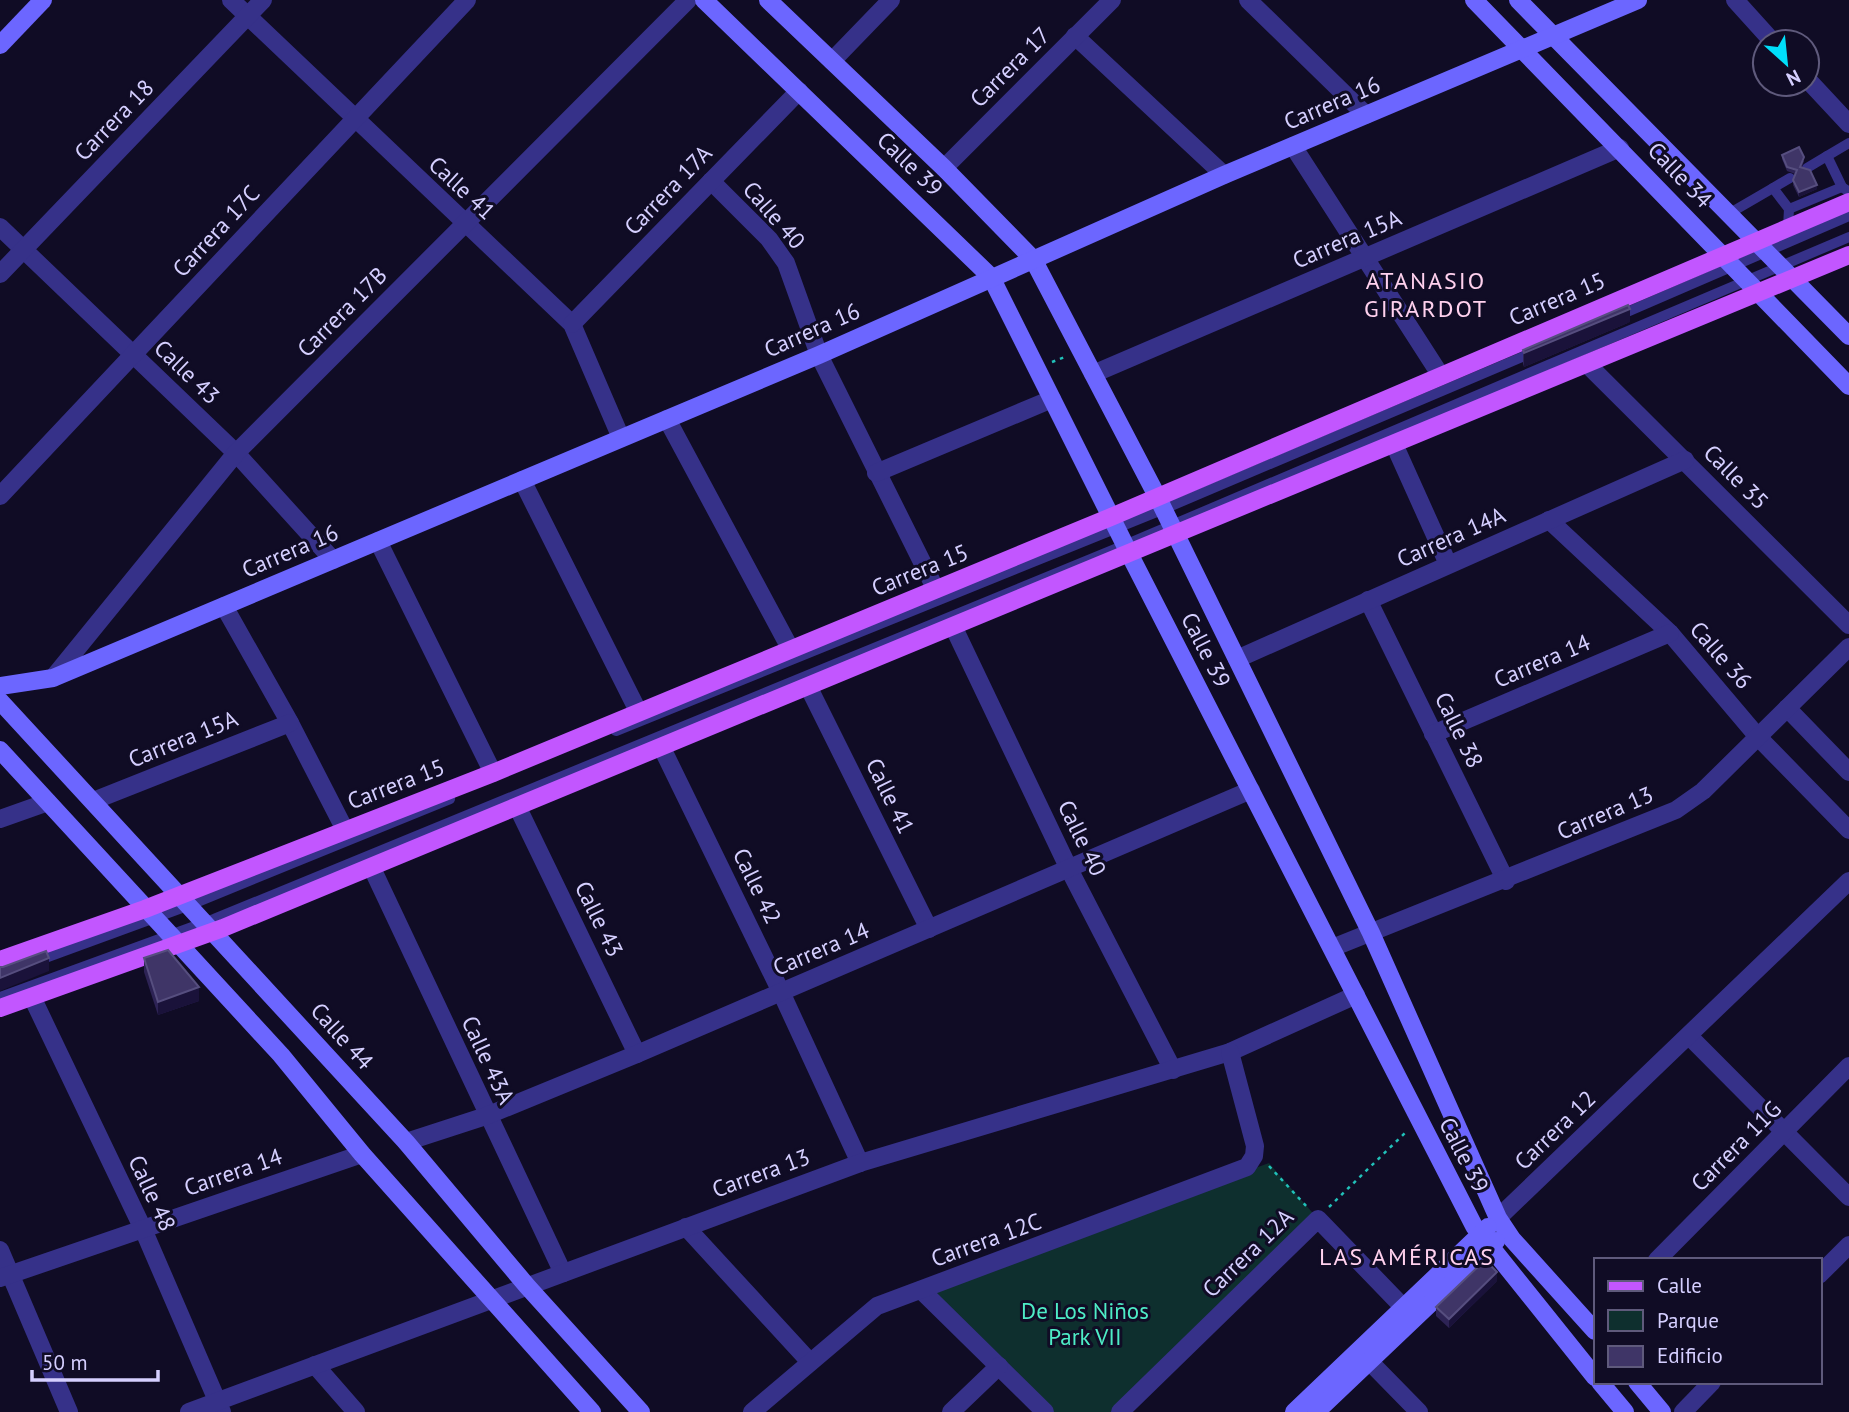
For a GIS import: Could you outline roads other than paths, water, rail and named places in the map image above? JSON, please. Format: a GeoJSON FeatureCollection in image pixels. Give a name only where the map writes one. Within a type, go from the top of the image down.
{"type":"FeatureCollection","features":[{"type":"Feature","properties":{"kind":"main road","name":"Carrera 15"},"geometry":{"type":"LineString","coordinates":[[0,1008],[371,866],[953,626],[1127,550],[1168,517],[1441,376],[1763,246],[1788,218],[1847,193]]}},
{"type":"Feature","properties":{"kind":"main road","name":"Carrera 15"},"geometry":{"type":"LineString","coordinates":[[0,960],[150,914],[345,830],[493,773],[936,590],[1114,523],[1168,517],[1394,444],[1587,364],[1788,272],[1849,255]]}},
{"type":"Feature","properties":{"kind":"street"},"geometry":{"type":"LineString","coordinates":[[0,45],[43,0]]}},
{"type":"Feature","properties":{"kind":"street","name":"Calle 41"},"geometry":{"type":"LineString","coordinates":[[230,0],[572,324],[621,438]]}},
{"type":"Feature","properties":{"kind":"street","name":"Carrera 18"},"geometry":{"type":"LineString","coordinates":[[0,274],[263,0]]}},
{"type":"Feature","properties":{"kind":"street","name":"Carrera 17C"},"geometry":{"type":"LineString","coordinates":[[0,495],[467,0]]}},
{"type":"Feature","properties":{"kind":"street","name":"Carrera 17B"},"geometry":{"type":"LineString","coordinates":[[53,678],[236,453],[688,0]]}},
{"type":"Feature","properties":{"kind":"street","name":"Calle 39"},"geometry":{"type":"LineString","coordinates":[[704,0],[991,277],[1127,550],[1484,1242],[1594,1376]]}},
{"type":"Feature","properties":{"kind":"street","name":"Calle 39"},"geometry":{"type":"LineString","coordinates":[[768,0],[944,168],[1033,259],[1168,517],[1371,933],[1502,1225],[1594,1327]]}},
{"type":"Feature","properties":{"kind":"street"},"geometry":{"type":"LineString","coordinates":[[832,61],[891,0]]}},
{"type":"Feature","properties":{"kind":"street","name":"Carrera 17"},"geometry":{"type":"LineString","coordinates":[[944,168],[1112,0]]}},
{"type":"Feature","properties":{"kind":"street"},"geometry":{"type":"LineString","coordinates":[[1248,0],[1366,115]]}},
{"type":"Feature","properties":{"kind":"street","name":"Calle 34"},"geometry":{"type":"LineString","coordinates":[[1474,0],[1730,260],[1849,386]]}},
{"type":"Feature","properties":{"kind":"street","name":"Calle 34"},"geometry":{"type":"LineString","coordinates":[[1518,0],[1849,336]]}},
{"type":"Feature","properties":{"kind":"street","name":"Carrera 16"},"geometry":{"type":"LineString","coordinates":[[0,686],[53,678],[819,355],[1224,175],[1638,0]]}},
{"type":"Feature","properties":{"kind":"street"},"geometry":{"type":"LineString","coordinates":[[1735,0],[1760,28]]}},
{"type":"Feature","properties":{"kind":"street"},"geometry":{"type":"LineString","coordinates":[[1075,36],[1224,175]]}},
{"type":"Feature","properties":{"kind":"street","name":"Carrera 17A"},"geometry":{"type":"LineString","coordinates":[[572,324],[799,91]]}},
{"type":"Feature","properties":{"kind":"street"},"geometry":{"type":"LineString","coordinates":[[1821,94],[1849,124]]}},
{"type":"Feature","properties":{"kind":"street"},"geometry":{"type":"LineString","coordinates":[[1293,146],[1441,376]]}},
{"type":"Feature","properties":{"kind":"street","name":"Carrera 15A"},"geometry":{"type":"LineString","coordinates":[[1093,374],[1620,148]]}},
{"type":"Feature","properties":{"kind":"street","name":"Calle 40"},"geometry":{"type":"LineString","coordinates":[[711,181],[769,239],[786,263],[819,355],[936,590]]}},
{"type":"Feature","properties":{"kind":"street","name":"Calle 43"},"geometry":{"type":"LineString","coordinates":[[0,227],[236,453],[333,560]]}},
{"type":"Feature","properties":{"kind":"street","name":"Calle 35"},"geometry":{"type":"LineString","coordinates":[[1587,364],[1849,625]]}},
{"type":"Feature","properties":{"kind":"street"},"geometry":{"type":"LineString","coordinates":[[876,473],[1052,399]]}},
{"type":"Feature","properties":{"kind":"street"},"geometry":{"type":"LineString","coordinates":[[667,419],[791,650]]}},
{"type":"Feature","properties":{"kind":"street"},"geometry":{"type":"LineString","coordinates":[[1394,444],[1448,564]]}},
{"type":"Feature","properties":{"kind":"street","name":"Carrera 14A"},"geometry":{"type":"LineString","coordinates":[[1237,659],[1685,460]]}},
{"type":"Feature","properties":{"kind":"street"},"geometry":{"type":"LineString","coordinates":[[522,480],[639,713]]}},
{"type":"Feature","properties":{"kind":"street","name":"Calle 36"},"geometry":{"type":"LineString","coordinates":[[1549,520],[1670,633],[1758,737],[1849,830]]}},
{"type":"Feature","properties":{"kind":"street"},"geometry":{"type":"LineString","coordinates":[[378,541],[493,773]]}},
{"type":"Feature","properties":{"kind":"street","name":"Calle 38"},"geometry":{"type":"LineString","coordinates":[[1368,600],[1506,881]]}},
{"type":"Feature","properties":{"kind":"street"},"geometry":{"type":"LineString","coordinates":[[224,606],[290,723],[345,830]]}},
{"type":"Feature","properties":{"kind":"street","name":"Calle 40"},"geometry":{"type":"LineString","coordinates":[[953,626],[1069,869],[1173,1070]]}},
{"type":"Feature","properties":{"kind":"street","name":"Carrera 14"},"geometry":{"type":"LineString","coordinates":[[1433,734],[1670,633]]}},
{"type":"Feature","properties":{"kind":"street","name":"Carrera 13"},"geometry":{"type":"LineString","coordinates":[[1332,948],[1506,881],[1676,810],[1703,791],[1849,647]]}},
{"type":"Feature","properties":{"kind":"street","name":"Calle 41"},"geometry":{"type":"LineString","coordinates":[[808,685],[929,929]]}},
{"type":"Feature","properties":{"kind":"street","name":"Calle 44"},"geometry":{"type":"LineString","coordinates":[[0,701],[406,1142],[527,1286],[641,1412]]}},
{"type":"Feature","properties":{"kind":"street"},"geometry":{"type":"LineString","coordinates":[[1787,708],[1849,772]]}},
{"type":"Feature","properties":{"kind":"street","name":"Carrera 15A"},"geometry":{"type":"LineString","coordinates":[[93,801],[290,723]]}},
{"type":"Feature","properties":{"kind":"street","name":"Calle 42"},"geometry":{"type":"LineString","coordinates":[[661,746],[781,992],[860,1163]]}},
{"type":"Feature","properties":{"kind":"street"},"geometry":{"type":"LineString","coordinates":[[0,750],[281,1055],[362,1154],[592,1412]]}},
{"type":"Feature","properties":{"kind":"street","name":"Carrera 14"},"geometry":{"type":"LineString","coordinates":[[406,1142],[486,1116],[637,1054],[1251,790]]}},
{"type":"Feature","properties":{"kind":"street"},"geometry":{"type":"LineString","coordinates":[[0,820],[48,802]]}},
{"type":"Feature","properties":{"kind":"street","name":"Calle 43"},"geometry":{"type":"LineString","coordinates":[[517,806],[637,1054]]}},
{"type":"Feature","properties":{"kind":"street","name":"Calle 43A"},"geometry":{"type":"LineString","coordinates":[[371,866],[486,1116],[563,1273]]}},
{"type":"Feature","properties":{"kind":"street","name":"Carrera 12"},"geometry":{"type":"LineString","coordinates":[[1316,1412],[1689,1036],[1849,881]]}},
{"type":"Feature","properties":{"kind":"street","name":"Carrera 13"},"geometry":{"type":"LineString","coordinates":[[189,1412],[220,1407],[315,1365],[860,1163],[1230,1052],[1356,995]]}},
{"type":"Feature","properties":{"kind":"street","name":"Calle 48"},"geometry":{"type":"LineString","coordinates":[[32,997],[143,1229],[220,1407]]}},
{"type":"Feature","properties":{"kind":"street"},"geometry":{"type":"LineString","coordinates":[[1689,1036],[1849,1198]]}},
{"type":"Feature","properties":{"kind":"street","name":"Carrera 12C"},"geometry":{"type":"LineString","coordinates":[[752,1412],[877,1306],[1241,1171],[1251,1162],[1255,1151],[1230,1052]]}},
{"type":"Feature","properties":{"kind":"street","name":"Carrera 11G"},"geometry":{"type":"LineString","coordinates":[[1659,1258],[1849,1066]]}},
{"type":"Feature","properties":{"kind":"street","name":"Carrera 14"},"geometry":{"type":"LineString","coordinates":[[6,1276],[362,1154]]}},
{"type":"Feature","properties":{"kind":"street","name":"Carrera 12A"},"geometry":{"type":"LineString","coordinates":[[1120,1412],[1318,1219],[1404,1307]]}},
{"type":"Feature","properties":{"kind":"street"},"geometry":{"type":"LineString","coordinates":[[686,1227],[810,1362]]}},
{"type":"Feature","properties":{"kind":"street","name":"Carrera 12"},"geometry":{"type":"LineString","coordinates":[[1294,1412],[1404,1307],[1484,1242]]}},
{"type":"Feature","properties":{"kind":"street"},"geometry":{"type":"LineString","coordinates":[[1821,1273],[1849,1245]]}},
{"type":"Feature","properties":{"kind":"street"},"geometry":{"type":"LineString","coordinates":[[0,1250],[6,1276],[69,1412]]}},
{"type":"Feature","properties":{"kind":"street"},"geometry":{"type":"LineString","coordinates":[[921,1290],[1045,1412]]}},
{"type":"Feature","properties":{"kind":"street"},"geometry":{"type":"LineString","coordinates":[[1369,1361],[1419,1412]]}},
{"type":"Feature","properties":{"kind":"street"},"geometry":{"type":"LineString","coordinates":[[315,1365],[356,1412]]}},
{"type":"Feature","properties":{"kind":"street"},"geometry":{"type":"LineString","coordinates":[[951,1412],[999,1366]]}},
{"type":"Feature","properties":{"kind":"street"},"geometry":{"type":"LineString","coordinates":[[1602,1384],[1625,1412]]}},
{"type":"Feature","properties":{"kind":"street"},"geometry":{"type":"LineString","coordinates":[[1639,1384],[1662,1412]]}},
{"type":"Feature","properties":{"kind":"street"},"geometry":{"type":"LineString","coordinates":[[1683,1412],[1710,1384]]}},
{"type":"Feature","properties":{"kind":"lane"},"geometry":{"type":"LineString","coordinates":[[1807,168],[1849,143]]}},
{"type":"Feature","properties":{"kind":"lane"},"geometry":{"type":"LineString","coordinates":[[1827,156],[1847,193]]}},
{"type":"Feature","properties":{"kind":"lane"},"geometry":{"type":"LineString","coordinates":[[1730,213],[1790,177]]}},
{"type":"Feature","properties":{"kind":"lane"},"geometry":{"type":"LineString","coordinates":[[1773,188],[1788,218]]}},
{"type":"Feature","properties":{"kind":"lane"},"geometry":{"type":"LineString","coordinates":[[1763,246],[1849,216]]}},
{"type":"Feature","properties":{"kind":"lane"},"geometry":{"type":"LineString","coordinates":[[1788,272],[1849,237]]}},
{"type":"Feature","properties":{"kind":"lane"},"geometry":{"type":"LineString","coordinates":[[1604,322],[1730,260]]}},
{"type":"Feature","properties":{"kind":"lane"},"geometry":{"type":"LineString","coordinates":[[1168,517],[1755,286]]}},
{"type":"Feature","properties":{"kind":"lane"},"geometry":{"type":"LineString","coordinates":[[1168,517],[1541,349]]}},
{"type":"Feature","properties":{"kind":"lane"},"geometry":{"type":"LineString","coordinates":[[185,900],[1114,523]]}},
{"type":"Feature","properties":{"kind":"lane"},"geometry":{"type":"LineString","coordinates":[[209,927],[1127,550]]}},
{"type":"Feature","properties":{"kind":"lane"},"geometry":{"type":"LineString","coordinates":[[26,964],[150,914]]}},
{"type":"Feature","properties":{"kind":"lane"},"geometry":{"type":"LineString","coordinates":[[0,997],[174,940]]}},
{"type":"Feature","properties":{"kind":"district","name":"ATANASIO GIRARDOT"},"geometry":{"type":"Point","coordinates":[1426,295]}},
{"type":"Feature","properties":{"kind":"district","name":"LAS AMÉRICAS"},"geometry":{"type":"Point","coordinates":[1407,1257]}},
{"type":"Feature","properties":{"kind":"park label","name":"De Los Niños Park VII"},"geometry":{"type":"Point","coordinates":[1085,1324]}}]}
